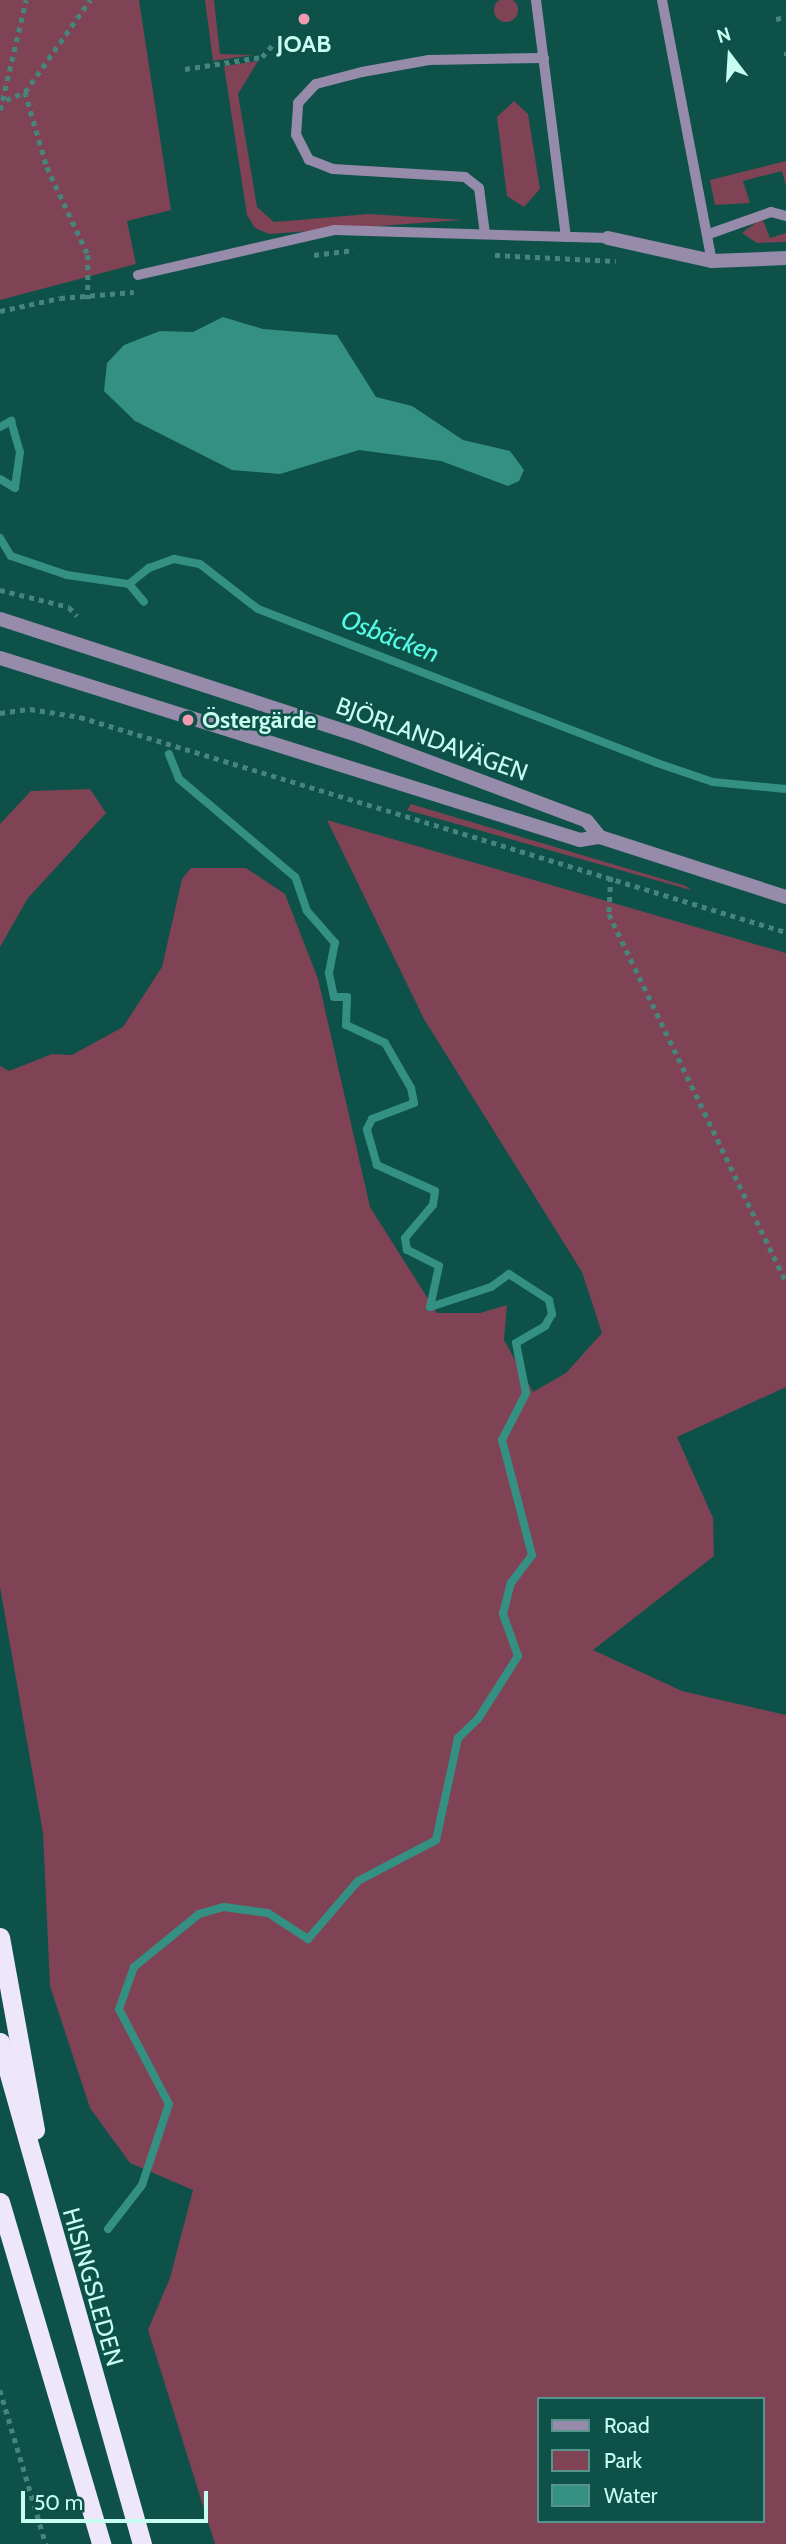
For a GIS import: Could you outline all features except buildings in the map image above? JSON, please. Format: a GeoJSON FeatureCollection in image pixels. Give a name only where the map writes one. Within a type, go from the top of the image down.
{"type":"FeatureCollection","features":[{"type":"Feature","properties":{"kind":"highway"},"geometry":{"type":"LineString","coordinates":[[0,1937],[54,2241]]}},
{"type":"Feature","properties":{"kind":"highway","name":"HISINGSLEDEN"},"geometry":{"type":"LineString","coordinates":[[0,2042],[54,2241],[142,2544]]}},
{"type":"Feature","properties":{"kind":"highway"},"geometry":{"type":"LineString","coordinates":[[0,2203],[100,2544]]}},
{"type":"Feature","properties":{"kind":"street"},"geometry":{"type":"LineString","coordinates":[[608,238],[712,261],[786,258]]}},
{"type":"Feature","properties":{"kind":"street","name":"BJÖRLANDAVÄGEN"},"geometry":{"type":"LineString","coordinates":[[0,619],[373,741],[587,821],[600,837]]}},
{"type":"Feature","properties":{"kind":"street","name":"BJÖRLANDAVÄGEN"},"geometry":{"type":"LineString","coordinates":[[0,659],[580,840],[600,837],[786,897]]}},
{"type":"Feature","properties":{"kind":"lane"},"geometry":{"type":"LineString","coordinates":[[536,0],[566,237]]}},
{"type":"Feature","properties":{"kind":"lane"},"geometry":{"type":"LineString","coordinates":[[662,0],[709,234],[712,261]]}},
{"type":"Feature","properties":{"kind":"lane"},"geometry":{"type":"LineString","coordinates":[[485,234],[479,188],[465,177],[333,169],[309,160],[296,135],[298,103],[316,84],[362,72],[429,60],[544,58]]}},
{"type":"Feature","properties":{"kind":"lane"},"geometry":{"type":"LineString","coordinates":[[709,234],[771,212],[786,216]]}},
{"type":"Feature","properties":{"kind":"lane"},"geometry":{"type":"LineString","coordinates":[[138,275],[335,230],[608,238]]}},
{"type":"Feature","properties":{"kind":"path"},"geometry":{"type":"LineString","coordinates":[[0,110],[6,100],[26,0]]}},
{"type":"Feature","properties":{"kind":"path"},"geometry":{"type":"LineString","coordinates":[[6,100],[25,92],[90,0]]}},
{"type":"Feature","properties":{"kind":"path"},"geometry":{"type":"LineString","coordinates":[[776,19],[786,17]]}},
{"type":"Feature","properties":{"kind":"path"},"geometry":{"type":"LineString","coordinates":[[184,69],[262,57],[274,43]]}},
{"type":"Feature","properties":{"kind":"path"},"geometry":{"type":"LineString","coordinates":[[25,92],[47,167],[88,255],[88,299]]}},
{"type":"Feature","properties":{"kind":"path"},"geometry":{"type":"LineString","coordinates":[[487,254],[604,262],[617,261],[628,244]]}},
{"type":"Feature","properties":{"kind":"path"},"geometry":{"type":"LineString","coordinates":[[303,257],[361,250]]}},
{"type":"Feature","properties":{"kind":"path"},"geometry":{"type":"LineString","coordinates":[[0,311],[60,298],[88,299],[139,292]]}},
{"type":"Feature","properties":{"kind":"path"},"geometry":{"type":"LineString","coordinates":[[0,590],[69,607],[77,616]]}},
{"type":"Feature","properties":{"kind":"path"},"geometry":{"type":"LineString","coordinates":[[0,713],[57,711],[786,932]]}},
{"type":"Feature","properties":{"kind":"path"},"geometry":{"type":"LineString","coordinates":[[611,877],[609,914],[786,1281]]}},
{"type":"Feature","properties":{"kind":"path"},"geometry":{"type":"LineString","coordinates":[[0,2390],[46,2544]]}},
{"type":"Feature","properties":{"kind":"green space"},"geometry":{"type":"Polygon","coordinates":[[[502,-1],[510,-1],[517,6],[517,14],[510,21],[502,21],[495,14],[495,6],[502,-1]]]}},
{"type":"Feature","properties":{"kind":"green space"},"geometry":{"type":"Polygon","coordinates":[[[0,0],[139,0],[171,210],[127,221],[136,264],[0,300],[0,0]]]}},
{"type":"Feature","properties":{"kind":"green space"},"geometry":{"type":"Polygon","coordinates":[[[205,0],[214,0],[220,54],[253,55],[213,61],[205,0]]]}},
{"type":"Feature","properties":{"kind":"green space"},"geometry":{"type":"Polygon","coordinates":[[[258,61],[238,94],[257,207],[274,222],[369,214],[462,220],[269,234],[255,228],[247,215],[224,66],[258,61]]]}},
{"type":"Feature","properties":{"kind":"green space"},"geometry":{"type":"Polygon","coordinates":[[[514,101],[528,114],[540,189],[524,207],[507,196],[497,117],[514,101]]]}},
{"type":"Feature","properties":{"kind":"green space"},"geometry":{"type":"Polygon","coordinates":[[[786,161],[786,186],[782,171],[743,181],[750,203],[715,205],[710,180],[786,161]]]}},
{"type":"Feature","properties":{"kind":"green space"},"geometry":{"type":"Polygon","coordinates":[[[762,218],[770,238],[786,233],[786,242],[757,243],[742,233],[762,218]]]}},
{"type":"Feature","properties":{"kind":"green space"},"geometry":{"type":"Polygon","coordinates":[[[90,789],[106,813],[28,898],[0,947],[0,824],[31,791],[90,789]]]}},
{"type":"Feature","properties":{"kind":"green space"},"geometry":{"type":"Polygon","coordinates":[[[411,804],[686,886],[691,890],[407,810],[411,804]]]}},
{"type":"Feature","properties":{"kind":"green space"},"geometry":{"type":"Polygon","coordinates":[[[327,820],[786,953],[786,1387],[677,1437],[713,1518],[714,1556],[593,1650],[682,1691],[786,1715],[786,2544],[215,2544],[148,2330],[170,2278],[193,2190],[130,2163],[90,2108],[50,1986],[43,1833],[0,1587],[0,1066],[9,1071],[52,1054],[72,1055],[123,1027],[162,967],[182,879],[191,868],[246,868],[285,894],[318,979],[370,1207],[437,1313],[480,1313],[507,1305],[504,1340],[533,1392],[566,1373],[602,1333],[582,1272],[424,1019],[327,820]]]}},
{"type":"Feature","properties":{"kind":"water"},"geometry":{"type":"Polygon","coordinates":[[[223,317],[263,329],[337,335],[376,397],[412,406],[463,440],[510,451],[524,470],[519,481],[508,486],[441,461],[359,450],[280,474],[232,470],[135,421],[104,391],[107,363],[124,345],[160,331],[193,332],[223,317]]]}},
{"type":"Feature","properties":{"kind":"waterway","name":"Osbäcken"},"geometry":{"type":"LineString","coordinates":[[0,427],[11,421],[20,452],[15,488],[0,479]]}},
{"type":"Feature","properties":{"kind":"waterway","name":"Osbäcken"},"geometry":{"type":"LineString","coordinates":[[0,538],[11,556],[67,575],[129,584],[149,568],[174,559],[200,564],[258,609],[657,763],[713,782],[786,789]]}},
{"type":"Feature","properties":{"kind":"waterway"},"geometry":{"type":"LineString","coordinates":[[129,584],[144,602]]}},
{"type":"Feature","properties":{"kind":"waterway"},"geometry":{"type":"LineString","coordinates":[[108,2229],[142,2185],[169,2104],[119,2009],[134,1967],[199,1914],[224,1907],[268,1913],[308,1939],[358,1881],[436,1840],[458,1738],[478,1719],[518,1656],[503,1614],[511,1583],[532,1555],[502,1440],[526,1393],[516,1343],[545,1326],[552,1314],[549,1300],[509,1274],[491,1287],[430,1307],[439,1266],[407,1250],[405,1238],[433,1205],[435,1191],[377,1165],[367,1129],[372,1119],[414,1103],[411,1088],[385,1043],[346,1025],[347,997],[334,997],[329,973],[335,943],[307,911],[295,877],[179,779],[169,754]]}},
{"type":"Feature","properties":{"kind":"place","name":"JOAB"},"geometry":{"type":"Point","coordinates":[304,19]}},
{"type":"Feature","properties":{"kind":"place","name":"Östergärde"},"geometry":{"type":"Point","coordinates":[188,720]}}]}
